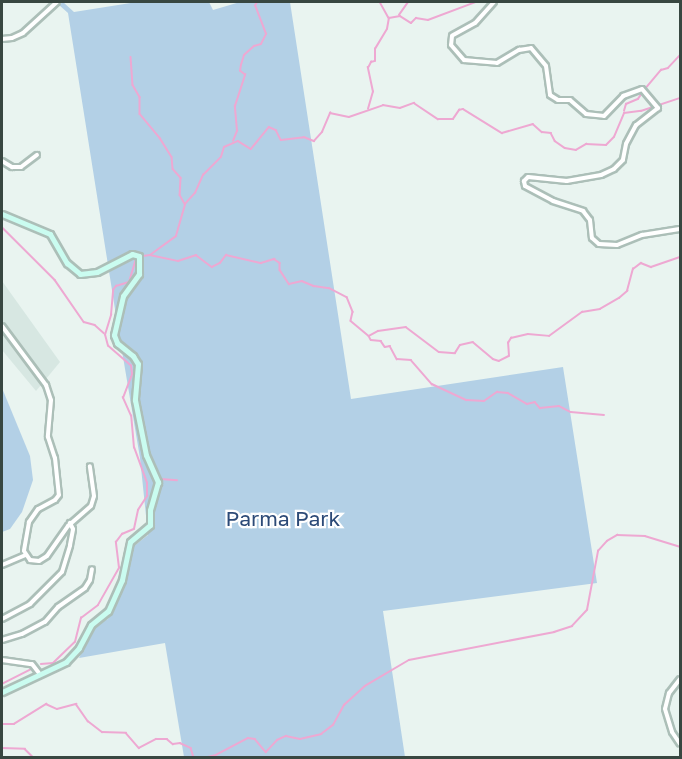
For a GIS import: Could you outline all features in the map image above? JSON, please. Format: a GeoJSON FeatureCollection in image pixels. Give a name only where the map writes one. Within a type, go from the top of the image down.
{"type":"FeatureCollection","features":[{"type":"Feature","properties":{"kind":"main road"},"geometry":{"type":"LineString","coordinates":[[2,214],[50,234],[67,263],[80,274],[97,272],[134,254],[139,256],[141,261],[137,278],[123,296],[114,335],[117,343],[133,356],[138,364],[135,400],[146,455],[158,482],[151,507],[150,525],[130,542],[122,580],[110,609],[91,625],[81,645],[70,659],[57,668],[39,673],[2,692]]}},
{"type":"Feature","properties":{"kind":"street"},"geometry":{"type":"LineString","coordinates":[[2,39],[23,33],[57,2]]}},
{"type":"Feature","properties":{"kind":"street"},"geometry":{"type":"LineString","coordinates":[[494,2],[477,22],[452,36],[451,45],[464,60],[497,63],[519,50],[531,48],[546,66],[550,95],[558,100],[570,100],[586,114],[596,117],[605,115],[623,96],[642,89],[658,108],[636,125],[626,144],[624,160],[614,169],[601,175],[567,181],[528,177],[524,181],[525,186],[553,201],[583,211],[590,220],[592,238],[599,244],[617,245],[642,235],[681,229]]}},
{"type":"Feature","properties":{"kind":"street"},"geometry":{"type":"LineString","coordinates":[[2,161],[12,166],[21,166],[37,155]]}},
{"type":"Feature","properties":{"kind":"street"},"geometry":{"type":"LineString","coordinates":[[2,326],[46,385],[51,400],[48,437],[55,458],[59,495],[55,500],[41,506],[34,514],[25,535],[25,555]]}},
{"type":"Feature","properties":{"kind":"street"},"geometry":{"type":"LineString","coordinates":[[25,555],[33,561],[43,560],[52,551],[70,524],[93,503],[90,466]]}},
{"type":"Feature","properties":{"kind":"street"},"geometry":{"type":"LineString","coordinates":[[2,619],[30,604],[62,572],[73,529],[70,524]]}},
{"type":"Feature","properties":{"kind":"street"},"geometry":{"type":"LineString","coordinates":[[2,565],[25,555]]}},
{"type":"Feature","properties":{"kind":"street"},"geometry":{"type":"LineString","coordinates":[[2,640],[22,634],[45,622],[58,607],[85,588],[90,580],[92,569]]}},
{"type":"Feature","properties":{"kind":"street"},"geometry":{"type":"LineString","coordinates":[[2,660],[30,663],[39,673]]}},
{"type":"Feature","properties":{"kind":"street"},"geometry":{"type":"LineString","coordinates":[[681,679],[669,693],[665,707],[669,724],[681,744]]}},
{"type":"Feature","properties":{"kind":"shaded area"},"geometry":{"type":"Polygon","coordinates":[[[2,281],[60,362],[36,391],[2,350],[2,281]]]}},
{"type":"Feature","properties":{"kind":"green space","name":"Parma Park"},"geometry":{"type":"Polygon","coordinates":[[[63,2],[74,12],[137,2],[209,2],[213,10],[240,2],[290,2],[351,399],[563,367],[597,583],[383,611],[405,757],[184,757],[165,643],[79,658],[95,625],[108,619],[120,589],[129,550],[148,535],[140,458],[121,345],[115,341],[118,328],[68,13],[59,5],[63,2]]]}},
{"type":"Feature","properties":{"kind":"green space"},"geometry":{"type":"Polygon","coordinates":[[[2,388],[30,456],[33,480],[22,512],[10,529],[2,532],[2,388]]]}},
{"type":"Feature","properties":{"kind":"waterway"},"geometry":{"type":"LineString","coordinates":[[233,141],[237,131],[235,106],[245,75],[240,71],[244,55],[254,46],[261,44],[266,34],[255,6],[257,2]]}},
{"type":"Feature","properties":{"kind":"waterway"},"geometry":{"type":"LineString","coordinates":[[380,2],[389,18]]}},
{"type":"Feature","properties":{"kind":"waterway"},"geometry":{"type":"LineString","coordinates":[[399,15],[408,2]]}},
{"type":"Feature","properties":{"kind":"waterway"},"geometry":{"type":"LineString","coordinates":[[368,109],[373,92],[368,68],[371,62],[375,61],[375,49],[387,29],[389,18],[400,16],[411,23],[416,18],[428,20],[476,2]]}},
{"type":"Feature","properties":{"kind":"waterway"},"geometry":{"type":"LineString","coordinates":[[645,89],[661,70],[668,68],[680,55]]}},
{"type":"Feature","properties":{"kind":"waterway"},"geometry":{"type":"LineString","coordinates":[[131,57],[133,85],[140,97],[140,114],[172,157],[173,169],[181,178],[180,195],[185,204]]}},
{"type":"Feature","properties":{"kind":"waterway"},"geometry":{"type":"LineString","coordinates":[[624,111],[626,104],[638,99],[642,93]]}},
{"type":"Feature","properties":{"kind":"waterway"},"geometry":{"type":"LineString","coordinates":[[143,256],[150,255],[176,236],[185,204],[195,193],[203,175],[221,157],[224,147],[238,141],[251,149],[269,127],[276,130],[281,140],[304,137],[314,141],[322,132],[330,113],[349,117],[383,105],[400,108],[414,103],[438,119],[453,119],[459,110],[463,109],[502,133],[533,124],[542,132],[551,133],[555,141],[565,148],[576,150],[586,144],[606,145],[614,137],[624,113],[641,111],[680,98]]}},
{"type":"Feature","properties":{"kind":"waterway"},"geometry":{"type":"LineString","coordinates":[[2,227],[55,280],[84,322],[95,325],[104,333]]}},
{"type":"Feature","properties":{"kind":"waterway"},"geometry":{"type":"LineString","coordinates":[[150,255],[178,261],[196,255],[212,267],[220,263],[226,255],[261,263],[274,259],[280,263],[280,270],[289,284],[302,281],[314,286],[329,288],[347,297],[353,312],[351,321],[369,336],[378,331],[406,327],[439,352],[455,353],[460,345],[473,342],[493,359],[499,361],[509,356],[508,343],[511,338],[528,334],[549,336],[582,312],[600,309],[619,298],[627,291],[633,269],[641,263],[651,267],[680,257]]}},
{"type":"Feature","properties":{"kind":"waterway"},"geometry":{"type":"LineString","coordinates":[[41,664],[53,663],[75,642],[81,618],[98,605],[119,568],[116,542],[122,534],[134,529],[138,510],[147,496],[147,483],[134,448],[131,416],[123,398],[132,374],[131,366],[108,346],[105,335],[111,315],[113,290],[116,286],[129,282],[136,259]]}},
{"type":"Feature","properties":{"kind":"waterway"},"geometry":{"type":"LineString","coordinates":[[369,336],[371,340],[381,341],[385,347],[390,346],[397,359],[411,360],[432,384],[467,400],[484,401],[497,392],[508,393],[527,404],[535,402],[540,408],[559,406],[571,412],[604,415]]}},
{"type":"Feature","properties":{"kind":"waterway"},"geometry":{"type":"LineString","coordinates":[[161,479],[177,480]]}},
{"type":"Feature","properties":{"kind":"waterway"},"geometry":{"type":"LineString","coordinates":[[204,758],[216,755],[248,738],[255,739],[266,752],[277,740],[286,736],[300,739],[321,734],[333,725],[344,705],[365,686],[409,660],[554,632],[572,626],[587,610],[598,551],[607,541],[617,535],[645,536],[680,547]]}},
{"type":"Feature","properties":{"kind":"waterway"},"geometry":{"type":"LineString","coordinates":[[2,684],[33,668]]}},
{"type":"Feature","properties":{"kind":"waterway"},"geometry":{"type":"LineString","coordinates":[[2,724],[14,724],[46,704],[57,709],[76,704],[88,721],[102,732],[126,733],[139,748],[156,739],[167,739],[173,744],[180,743],[191,748],[194,758]]}},
{"type":"Feature","properties":{"kind":"waterway"},"geometry":{"type":"LineString","coordinates":[[2,748],[25,749],[34,758]]}}]}
